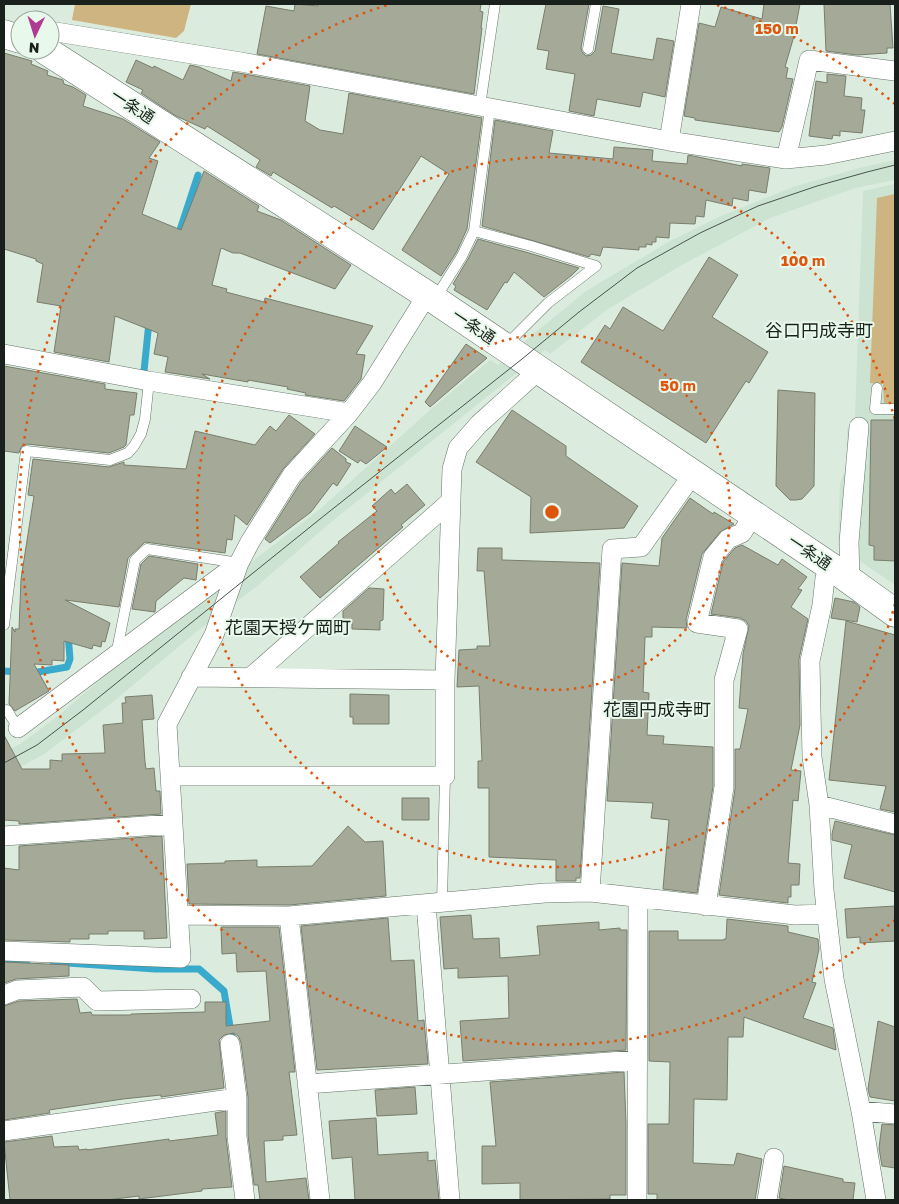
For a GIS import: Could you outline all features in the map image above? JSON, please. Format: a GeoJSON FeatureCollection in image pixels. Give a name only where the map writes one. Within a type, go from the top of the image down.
{"type":"FeatureCollection","features":[{"type":"Feature","properties":{"kind":"main road","name":"一条通"},"geometry":{"type":"LineString","coordinates":[[60,60],[431,298],[841,573],[895,613]]}},
{"type":"Feature","properties":{"kind":"street"},"geometry":{"type":"LineString","coordinates":[[669,141],[691,4]]}},
{"type":"Feature","properties":{"kind":"street"},"geometry":{"type":"LineString","coordinates":[[60,33],[241,62],[669,141],[786,159],[826,155],[895,141]]}},
{"type":"Feature","properties":{"kind":"street"},"geometry":{"type":"LineString","coordinates":[[786,159],[809,60],[895,71]]}},
{"type":"Feature","properties":{"kind":"street"},"geometry":{"type":"LineString","coordinates":[[4,951],[181,958],[167,724],[214,635],[239,563],[250,542],[292,476],[349,414],[431,298]]}},
{"type":"Feature","properties":{"kind":"street"},"geometry":{"type":"LineString","coordinates":[[4,354],[149,381],[349,414]]}},
{"type":"Feature","properties":{"kind":"street"},"geometry":{"type":"LineString","coordinates":[[170,776],[445,776],[445,680],[452,469],[458,448],[479,424],[539,370]]}},
{"type":"Feature","properties":{"kind":"street"},"geometry":{"type":"LineString","coordinates":[[859,427],[849,542],[841,573],[825,578],[822,604],[810,661],[812,757],[819,805],[834,980],[861,1111],[876,1200]]}},
{"type":"Feature","properties":{"kind":"street"},"geometry":{"type":"LineString","coordinates":[[590,892],[612,549],[641,547],[693,474]]}},
{"type":"Feature","properties":{"kind":"street"},"geometry":{"type":"LineString","coordinates":[[251,677],[451,501]]}},
{"type":"Feature","properties":{"kind":"street"},"geometry":{"type":"LineString","coordinates":[[706,906],[724,787],[724,680],[738,629],[697,623],[713,557],[728,539],[742,533],[754,514]]}},
{"type":"Feature","properties":{"kind":"street"},"geometry":{"type":"LineString","coordinates":[[18,728],[239,563]]}},
{"type":"Feature","properties":{"kind":"street"},"geometry":{"type":"LineString","coordinates":[[191,677],[445,680]]}},
{"type":"Feature","properties":{"kind":"street"},"geometry":{"type":"LineString","coordinates":[[819,805],[895,824]]}},
{"type":"Feature","properties":{"kind":"street"},"geometry":{"type":"LineString","coordinates":[[4,836],[173,824]]}},
{"type":"Feature","properties":{"kind":"street"},"geometry":{"type":"LineString","coordinates":[[178,915],[289,916],[545,893],[590,892],[795,916],[827,914]]}},
{"type":"Feature","properties":{"kind":"street"},"geometry":{"type":"LineString","coordinates":[[637,1200],[638,898]]}},
{"type":"Feature","properties":{"kind":"street"},"geometry":{"type":"LineString","coordinates":[[434,903],[440,1075],[450,1200]]}},
{"type":"Feature","properties":{"kind":"street"},"geometry":{"type":"LineString","coordinates":[[289,916],[320,1200]]}},
{"type":"Feature","properties":{"kind":"street"},"geometry":{"type":"LineString","coordinates":[[4,995],[18,990],[83,987],[97,1001],[191,999]]}},
{"type":"Feature","properties":{"kind":"street"},"geometry":{"type":"LineString","coordinates":[[230,1044],[237,1098],[237,1136],[245,1200]]}},
{"type":"Feature","properties":{"kind":"street"},"geometry":{"type":"LineString","coordinates":[[307,1084],[637,1060]]}},
{"type":"Feature","properties":{"kind":"street"},"geometry":{"type":"LineString","coordinates":[[4,1131],[237,1098]]}},
{"type":"Feature","properties":{"kind":"street"},"geometry":{"type":"LineString","coordinates":[[861,1111],[895,1114]]}},
{"type":"Feature","properties":{"kind":"street"},"geometry":{"type":"LineString","coordinates":[[767,1200],[774,1158]]}},
{"type":"Feature","properties":{"kind":"lane"},"geometry":{"type":"LineString","coordinates":[[431,298],[462,256],[474,231],[495,4]]}},
{"type":"Feature","properties":{"kind":"lane"},"geometry":{"type":"LineString","coordinates":[[588,49],[596,4]]}},
{"type":"Feature","properties":{"kind":"lane"},"geometry":{"type":"LineString","coordinates":[[474,231],[596,266],[548,302],[504,347]]}},
{"type":"Feature","properties":{"kind":"lane"},"geometry":{"type":"LineString","coordinates":[[4,625],[7,570],[26,451],[110,460],[128,453],[141,434],[145,419],[149,381]]}},
{"type":"Feature","properties":{"kind":"lane"},"geometry":{"type":"LineString","coordinates":[[877,388],[875,409],[895,409]]}},
{"type":"Feature","properties":{"kind":"lane"},"geometry":{"type":"LineString","coordinates":[[116,656],[135,560],[147,550],[239,563]]}},
{"type":"Feature","properties":{"kind":"lane"},"geometry":{"type":"LineString","coordinates":[[7,710],[18,728]]}},
{"type":"Feature","properties":{"kind":"lane"},"geometry":{"type":"LineString","coordinates":[[434,903],[445,776]]}},
{"type":"Feature","properties":{"kind":"shaded area"},"geometry":{"type":"Polygon","coordinates":[[[75,4],[191,4],[184,31],[176,38],[72,20],[75,4]]]}},
{"type":"Feature","properties":{"kind":"shaded area"},"geometry":{"type":"Polygon","coordinates":[[[895,160],[895,180],[855,188],[770,218],[680,266],[608,309],[550,354],[545,350],[330,523],[256,587],[195,633],[113,702],[44,754],[4,776],[4,753],[20,744],[57,717],[105,675],[319,510],[431,409],[490,360],[498,365],[586,291],[670,241],[721,216],[796,186],[895,160]]]}},
{"type":"Feature","properties":{"kind":"shaded area"},"geometry":{"type":"Polygon","coordinates":[[[895,184],[895,585],[838,546],[840,483],[847,466],[847,429],[855,418],[863,191],[895,184]]]}},
{"type":"Feature","properties":{"kind":"shaded area"},"geometry":{"type":"Polygon","coordinates":[[[895,194],[895,404],[884,403],[883,384],[870,383],[877,198],[895,194]]]}},
{"type":"Feature","properties":{"kind":"building"},"geometry":{"type":"Polygon","coordinates":[[[295,4],[318,6],[318,4],[481,4],[480,11],[483,12],[482,28],[474,94],[257,54],[266,6],[294,11],[295,4]]]}},
{"type":"Feature","properties":{"kind":"building"},"geometry":{"type":"Polygon","coordinates":[[[546,4],[589,4],[581,48],[586,56],[591,55],[595,51],[603,6],[619,9],[611,53],[653,60],[657,38],[674,41],[665,97],[643,92],[640,107],[597,99],[594,116],[569,111],[575,74],[546,69],[549,51],[537,49],[546,4]]]}},
{"type":"Feature","properties":{"kind":"building"},"geometry":{"type":"Polygon","coordinates":[[[764,4],[800,4],[794,36],[785,67],[788,68],[786,78],[793,79],[782,127],[779,132],[695,120],[695,118],[684,116],[699,23],[715,27],[721,7],[762,19],[764,4]]]}},
{"type":"Feature","properties":{"kind":"building"},"geometry":{"type":"Polygon","coordinates":[[[824,4],[890,4],[893,48],[887,48],[887,53],[857,55],[826,51],[824,4]]]}},
{"type":"Feature","properties":{"kind":"building"},"geometry":{"type":"Polygon","coordinates":[[[4,53],[10,55],[10,60],[32,61],[31,64],[48,71],[47,75],[63,80],[64,84],[86,95],[83,106],[123,119],[160,142],[149,158],[158,161],[142,214],[181,230],[204,171],[259,206],[257,211],[281,220],[351,265],[335,289],[240,253],[233,253],[221,248],[212,285],[227,289],[226,292],[264,302],[265,298],[373,326],[356,354],[365,355],[361,379],[344,401],[305,395],[306,393],[287,389],[288,387],[248,380],[248,382],[202,374],[210,379],[165,372],[168,357],[154,354],[158,333],[115,316],[109,362],[54,352],[61,306],[37,302],[43,264],[36,261],[36,259],[4,249],[4,53]]]}},
{"type":"Feature","properties":{"kind":"building"},"geometry":{"type":"Polygon","coordinates":[[[136,60],[153,68],[154,66],[183,80],[190,65],[231,81],[233,72],[310,86],[305,121],[320,130],[343,134],[349,93],[482,118],[467,229],[456,253],[441,276],[402,250],[449,174],[421,156],[373,230],[334,206],[332,208],[273,172],[271,176],[256,167],[260,160],[234,143],[207,126],[205,129],[176,116],[141,93],[143,90],[126,82],[136,60]]]}},
{"type":"Feature","properties":{"kind":"building"},"geometry":{"type":"Polygon","coordinates":[[[827,74],[846,76],[844,96],[862,98],[861,110],[865,110],[862,133],[840,131],[840,136],[833,135],[832,139],[809,136],[816,81],[827,83],[827,74]]]}},
{"type":"Feature","properties":{"kind":"building"},"geometry":{"type":"Polygon","coordinates":[[[495,120],[553,131],[549,153],[613,159],[614,147],[653,150],[652,161],[687,164],[688,155],[742,166],[742,164],[770,168],[766,193],[749,190],[748,201],[733,198],[732,206],[706,200],[704,217],[696,216],[695,224],[670,223],[669,238],[656,237],[656,242],[652,242],[652,245],[646,244],[646,247],[639,247],[639,250],[603,247],[600,256],[591,254],[589,257],[482,226],[495,120]]]}},
{"type":"Feature","properties":{"kind":"building"},"geometry":{"type":"Polygon","coordinates":[[[478,239],[579,268],[544,297],[514,272],[507,283],[505,282],[487,310],[454,290],[456,286],[453,284],[478,239]]]}},
{"type":"Feature","properties":{"kind":"building"},"geometry":{"type":"Polygon","coordinates":[[[709,257],[738,275],[712,317],[768,352],[749,383],[746,381],[706,443],[581,362],[605,325],[610,329],[623,307],[663,331],[709,257]]]}},
{"type":"Feature","properties":{"kind":"building"},"geometry":{"type":"Polygon","coordinates":[[[466,344],[487,358],[430,407],[425,402],[466,344]]]}},
{"type":"Feature","properties":{"kind":"building"},"geometry":{"type":"Polygon","coordinates":[[[4,366],[105,384],[105,389],[137,393],[134,415],[130,415],[126,445],[109,453],[27,444],[21,447],[19,453],[4,451],[4,366]]]}},
{"type":"Feature","properties":{"kind":"building"},"geometry":{"type":"Polygon","coordinates":[[[778,390],[815,393],[814,486],[802,499],[790,500],[776,486],[778,390]]]}},
{"type":"Feature","properties":{"kind":"building"},"geometry":{"type":"Polygon","coordinates":[[[512,410],[566,446],[566,456],[638,506],[624,528],[530,533],[531,497],[476,462],[512,410]]]}},
{"type":"Feature","properties":{"kind":"building"},"geometry":{"type":"Polygon","coordinates":[[[289,415],[315,434],[283,469],[247,525],[235,515],[232,540],[227,539],[225,553],[145,542],[128,558],[119,607],[65,600],[110,623],[105,642],[102,641],[101,647],[93,645],[92,649],[64,641],[64,661],[52,660],[52,665],[34,664],[49,691],[15,711],[9,704],[12,627],[15,632],[15,629],[19,629],[21,579],[34,496],[28,495],[33,459],[109,467],[124,462],[124,465],[186,469],[195,431],[255,445],[270,426],[276,431],[289,415]]]}},
{"type":"Feature","properties":{"kind":"building"},"geometry":{"type":"Polygon","coordinates":[[[871,420],[895,420],[895,561],[874,560],[874,546],[869,545],[871,420]]]}},
{"type":"Feature","properties":{"kind":"building"},"geometry":{"type":"Polygon","coordinates":[[[355,426],[387,447],[366,464],[360,460],[358,463],[339,451],[355,426]]]}},
{"type":"Feature","properties":{"kind":"building"},"geometry":{"type":"Polygon","coordinates":[[[332,448],[346,459],[346,462],[351,464],[337,486],[333,483],[311,512],[270,543],[265,539],[301,482],[332,448]]]}},
{"type":"Feature","properties":{"kind":"building"},"geometry":{"type":"Polygon","coordinates":[[[407,484],[425,505],[401,525],[403,527],[320,598],[300,577],[338,542],[377,511],[372,506],[391,489],[395,494],[407,484]]]}},
{"type":"Feature","properties":{"kind":"building"},"geometry":{"type":"Polygon","coordinates":[[[690,498],[713,514],[714,512],[734,524],[720,532],[702,554],[686,620],[687,628],[652,627],[652,637],[645,637],[643,692],[649,693],[647,735],[664,736],[663,744],[713,747],[713,786],[697,893],[663,889],[669,820],[651,818],[653,803],[607,801],[622,563],[659,566],[662,538],[690,498]]]}},
{"type":"Feature","properties":{"kind":"building"},"geometry":{"type":"Polygon","coordinates":[[[742,545],[778,565],[782,559],[807,577],[798,589],[802,590],[791,607],[808,619],[799,659],[800,725],[791,770],[801,771],[798,801],[793,800],[788,863],[800,864],[799,885],[791,885],[791,897],[788,897],[788,903],[719,895],[735,789],[735,749],[740,749],[748,709],[739,708],[743,654],[749,626],[746,621],[740,618],[711,614],[723,562],[735,548],[742,545]]]}},
{"type":"Feature","properties":{"kind":"building"},"geometry":{"type":"Polygon","coordinates":[[[478,548],[502,548],[502,560],[600,563],[580,878],[576,878],[576,881],[556,881],[556,860],[489,857],[489,788],[478,788],[478,761],[482,761],[479,686],[457,687],[459,650],[477,649],[477,646],[490,646],[484,571],[477,571],[478,548]]]}},
{"type":"Feature","properties":{"kind":"building"},"geometry":{"type":"Polygon","coordinates":[[[149,556],[198,564],[196,580],[184,578],[156,601],[155,612],[132,609],[141,564],[149,556]]]}},
{"type":"Feature","properties":{"kind":"building"},"geometry":{"type":"Polygon","coordinates":[[[369,588],[384,589],[383,620],[380,621],[380,630],[352,629],[352,621],[343,621],[343,611],[369,588]]]}},
{"type":"Feature","properties":{"kind":"building"},"geometry":{"type":"Polygon","coordinates":[[[835,598],[854,602],[860,607],[857,622],[831,618],[835,598]]]}},
{"type":"Feature","properties":{"kind":"building"},"geometry":{"type":"Polygon","coordinates":[[[846,621],[895,635],[895,812],[880,809],[886,786],[829,780],[846,621]]]}},
{"type":"Feature","properties":{"kind":"building"},"geometry":{"type":"Polygon","coordinates":[[[350,694],[389,695],[389,724],[353,724],[353,717],[350,717],[350,694]]]}},
{"type":"Feature","properties":{"kind":"building"},"geometry":{"type":"Polygon","coordinates":[[[152,695],[154,719],[142,720],[145,762],[146,769],[154,768],[156,791],[160,791],[161,814],[19,824],[19,821],[4,820],[4,735],[22,769],[50,769],[50,760],[62,761],[62,754],[105,753],[103,725],[123,723],[122,703],[126,703],[125,697],[152,695]]]}},
{"type":"Feature","properties":{"kind":"building"},"geometry":{"type":"Polygon","coordinates":[[[402,798],[429,798],[429,820],[402,820],[402,798]]]}},
{"type":"Feature","properties":{"kind":"building"},"geometry":{"type":"Polygon","coordinates":[[[835,821],[895,835],[895,892],[844,878],[852,845],[832,840],[835,821]]]}},
{"type":"Feature","properties":{"kind":"building"},"geometry":{"type":"Polygon","coordinates":[[[348,826],[365,842],[383,841],[386,896],[289,905],[189,904],[187,864],[257,860],[257,867],[312,866],[348,826]]]}},
{"type":"Feature","properties":{"kind":"building"},"geometry":{"type":"Polygon","coordinates":[[[162,836],[167,938],[144,939],[144,931],[108,931],[108,934],[89,934],[89,939],[70,939],[70,942],[4,940],[4,868],[19,870],[19,846],[162,836]]]}},
{"type":"Feature","properties":{"kind":"building"},"geometry":{"type":"Polygon","coordinates":[[[895,906],[895,941],[860,943],[860,937],[847,938],[845,909],[895,906]]]}},
{"type":"Feature","properties":{"kind":"building"},"geometry":{"type":"Polygon","coordinates":[[[471,915],[473,939],[499,938],[500,958],[540,955],[537,926],[599,922],[599,930],[620,928],[620,930],[627,930],[626,1050],[463,1061],[460,1021],[509,1018],[508,976],[458,978],[458,968],[444,969],[440,917],[471,915]]]}},
{"type":"Feature","properties":{"kind":"building"},"geometry":{"type":"Polygon","coordinates":[[[388,918],[391,961],[414,960],[418,1021],[424,1020],[428,1064],[317,1070],[301,926],[388,918]]]}},
{"type":"Feature","properties":{"kind":"building"},"geometry":{"type":"Polygon","coordinates":[[[727,919],[788,926],[788,932],[818,939],[819,949],[812,982],[816,983],[803,1018],[833,1028],[836,1050],[744,1017],[743,1037],[728,1037],[727,1100],[694,1099],[693,1163],[734,1165],[737,1153],[762,1159],[755,1200],[657,1200],[657,1194],[648,1194],[648,1124],[669,1124],[670,1062],[649,1061],[649,931],[678,931],[678,940],[724,940],[726,939],[727,919]]]}},
{"type":"Feature","properties":{"kind":"building"},"geometry":{"type":"Polygon","coordinates":[[[221,927],[279,927],[295,1072],[289,1072],[297,1135],[283,1136],[283,1140],[264,1141],[266,1182],[306,1178],[309,1200],[260,1200],[258,1185],[254,1185],[248,1135],[248,1097],[241,1043],[239,1037],[234,1033],[224,1035],[219,1040],[224,1088],[161,1097],[161,1095],[123,1099],[49,1110],[50,1113],[4,1120],[4,1006],[19,1001],[77,999],[80,1013],[91,1012],[92,1015],[131,1015],[205,1012],[205,1002],[226,1002],[226,1026],[270,1021],[266,971],[237,972],[236,953],[222,954],[221,927]]]}},
{"type":"Feature","properties":{"kind":"building"},"geometry":{"type":"Polygon","coordinates":[[[4,962],[69,965],[69,976],[16,979],[4,983],[4,962]]]}},
{"type":"Feature","properties":{"kind":"building"},"geometry":{"type":"Polygon","coordinates":[[[878,1021],[895,1027],[895,1101],[870,1097],[868,1089],[878,1021]]]}},
{"type":"Feature","properties":{"kind":"building"},"geometry":{"type":"Polygon","coordinates":[[[624,1072],[626,1195],[610,1195],[610,1199],[520,1200],[520,1183],[482,1184],[482,1146],[496,1146],[490,1082],[624,1072]]]}},
{"type":"Feature","properties":{"kind":"building"},"geometry":{"type":"Polygon","coordinates":[[[415,1087],[417,1114],[377,1116],[375,1090],[415,1087]]]}},
{"type":"Feature","properties":{"kind":"building"},"geometry":{"type":"Polygon","coordinates":[[[226,1111],[226,1137],[232,1187],[202,1189],[202,1191],[139,1199],[139,1196],[107,1200],[10,1200],[4,1142],[52,1136],[54,1147],[78,1146],[79,1150],[87,1150],[169,1139],[169,1141],[218,1135],[215,1113],[226,1111]]]}},
{"type":"Feature","properties":{"kind":"building"},"geometry":{"type":"Polygon","coordinates":[[[376,1118],[378,1155],[428,1152],[428,1161],[435,1160],[439,1200],[355,1200],[352,1157],[332,1159],[329,1121],[376,1118]]]}},
{"type":"Feature","properties":{"kind":"building"},"geometry":{"type":"Polygon","coordinates":[[[882,1124],[895,1125],[895,1168],[882,1166],[879,1148],[882,1124]]]}},
{"type":"Feature","properties":{"kind":"building"},"geometry":{"type":"Polygon","coordinates":[[[784,1166],[843,1179],[843,1182],[855,1183],[853,1200],[789,1200],[779,1198],[784,1166]]]}},
{"type":"Feature","properties":{"kind":"waterway"},"geometry":{"type":"LineString","coordinates":[[177,239],[198,175]]}},
{"type":"Feature","properties":{"kind":"waterway"},"geometry":{"type":"LineString","coordinates":[[144,371],[149,322]]}},
{"type":"Feature","properties":{"kind":"waterway"},"geometry":{"type":"LineString","coordinates":[[32,673],[67,667],[70,659],[68,634]]}},
{"type":"Feature","properties":{"kind":"waterway"},"geometry":{"type":"LineString","coordinates":[[4,671],[18,672]]}},
{"type":"Feature","properties":{"kind":"waterway"},"geometry":{"type":"LineString","coordinates":[[4,962],[27,961]]}},
{"type":"Feature","properties":{"kind":"waterway"},"geometry":{"type":"LineString","coordinates":[[53,962],[155,969],[199,969],[224,991],[233,1044]]}},
{"type":"Feature","properties":{"kind":"tram line"},"geometry":{"type":"LineString","coordinates":[[4,763],[37,745],[83,710],[579,312],[637,268],[700,233],[758,206],[817,186],[895,165]]}},
{"type":"Feature","properties":{"kind":"district","name":"谷口円成寺町"},"geometry":{"type":"Point","coordinates":[819,330]}},
{"type":"Feature","properties":{"kind":"district","name":"花園天授ケ岡町"},"geometry":{"type":"Point","coordinates":[288,627]}},
{"type":"Feature","properties":{"kind":"district","name":"花園円成寺町"},"geometry":{"type":"Point","coordinates":[657,709]}}]}
